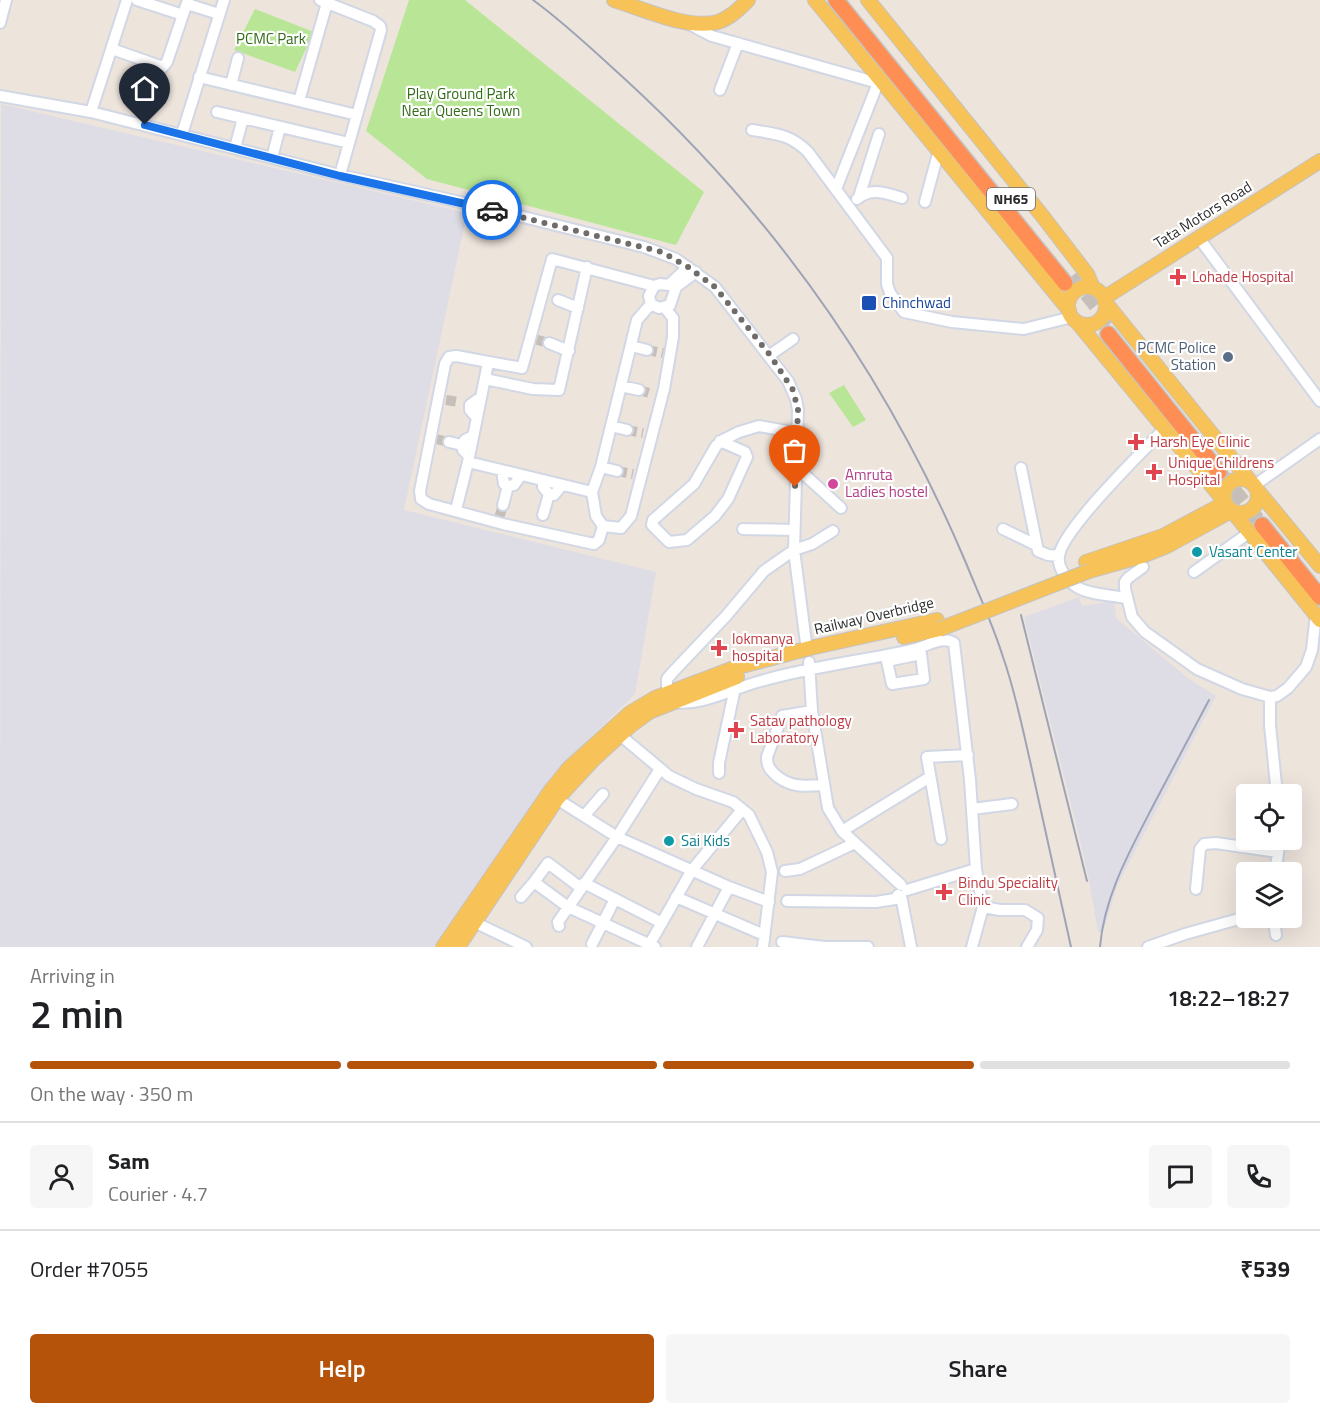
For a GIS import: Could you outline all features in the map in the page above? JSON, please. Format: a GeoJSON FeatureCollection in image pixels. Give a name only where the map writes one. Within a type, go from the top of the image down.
{"type":"FeatureCollection","features":[{"type":"Feature","properties":{"kind":"highway","name":"NH65"},"geometry":{"type":"LineString","coordinates":[[836,0],[1069,279],[849,0]]}},
{"type":"Feature","properties":{"kind":"highway"},"geometry":{"type":"LineString","coordinates":[[1112,332],[1223,469]]}},
{"type":"Feature","properties":{"kind":"highway"},"geometry":{"type":"LineString","coordinates":[[1260,526],[1320,580]]}},
{"type":"Feature","properties":{"kind":"highway"},"geometry":{"type":"LineString","coordinates":[[1260,526],[1320,597]]}},
{"type":"Feature","properties":{"kind":"main road"},"geometry":{"type":"LineString","coordinates":[[614,0],[686,22],[706,23],[730,16],[748,0]]}},
{"type":"Feature","properties":{"kind":"main road"},"geometry":{"type":"LineString","coordinates":[[815,0],[880,83],[939,150],[1229,507],[1260,526],[1318,617]]}},
{"type":"Feature","properties":{"kind":"main road"},"geometry":{"type":"LineString","coordinates":[[868,0],[1044,218],[1087,274],[1100,296],[1320,566]]}},
{"type":"Feature","properties":{"kind":"main road","name":"Tata Motors Road"},"geometry":{"type":"LineString","coordinates":[[1100,296],[1201,241],[1320,160]]}},
{"type":"Feature","properties":{"kind":"main road"},"geometry":{"type":"LineString","coordinates":[[1201,241],[1320,170]]}},
{"type":"Feature","properties":{"kind":"main road"},"geometry":{"type":"LineString","coordinates":[[1072,316],[1069,300],[1073,293],[1082,288],[1100,296]]}},
{"type":"Feature","properties":{"kind":"main road"},"geometry":{"type":"LineString","coordinates":[[1072,316],[1088,324],[1098,321],[1104,312],[1100,296]]}},
{"type":"Feature","properties":{"kind":"main road"},"geometry":{"type":"LineString","coordinates":[[1240,479],[1254,486],[1258,501],[1253,510],[1243,514],[1229,507],[1225,491],[1230,483],[1240,479]]}},
{"type":"Feature","properties":{"kind":"main road","name":"Railway Overbridge"},"geometry":{"type":"LineString","coordinates":[[669,698],[778,665],[939,624],[1088,567],[1142,556],[1167,546],[1229,507]]}},
{"type":"Feature","properties":{"kind":"main road"},"geometry":{"type":"LineString","coordinates":[[458,947],[557,799],[575,778],[620,735],[669,698]]}},
{"type":"Feature","properties":{"kind":"main road"},"geometry":{"type":"LineString","coordinates":[[443,947],[561,778],[642,704],[669,698]]}},
{"type":"Feature","properties":{"kind":"street"},"geometry":{"type":"LineString","coordinates":[[0,23],[6,0]]}},
{"type":"Feature","properties":{"kind":"street"},"geometry":{"type":"LineString","coordinates":[[91,112],[127,0]]}},
{"type":"Feature","properties":{"kind":"street"},"geometry":{"type":"LineString","coordinates":[[137,0],[183,15]]}},
{"type":"Feature","properties":{"kind":"street"},"geometry":{"type":"LineString","coordinates":[[182,134],[224,0]]}},
{"type":"Feature","properties":{"kind":"street"},"geometry":{"type":"LineString","coordinates":[[112,49],[163,67],[167,62],[187,2],[219,14]]}},
{"type":"Feature","properties":{"kind":"street"},"geometry":{"type":"LineString","coordinates":[[299,101],[324,2],[373,21],[380,26],[381,35],[340,176]]}},
{"type":"Feature","properties":{"kind":"street"},"geometry":{"type":"LineString","coordinates":[[686,22],[712,36],[880,83],[836,189]]}},
{"type":"Feature","properties":{"kind":"street"},"geometry":{"type":"LineString","coordinates":[[720,90],[738,43]]}},
{"type":"Feature","properties":{"kind":"street"},"geometry":{"type":"LineString","coordinates":[[231,85],[238,58]]}},
{"type":"Feature","properties":{"kind":"street"},"geometry":{"type":"LineString","coordinates":[[199,77],[357,115]]}},
{"type":"Feature","properties":{"kind":"street"},"geometry":{"type":"LineString","coordinates":[[0,96],[91,112],[340,176],[491,209],[662,252],[692,269],[715,287],[770,355],[788,381],[796,399],[798,433],[795,466],[794,550],[806,643]]}},
{"type":"Feature","properties":{"kind":"street"},"geometry":{"type":"LineString","coordinates":[[217,112],[349,143]]}},
{"type":"Feature","properties":{"kind":"street"},"geometry":{"type":"LineString","coordinates":[[235,148],[243,118]]}},
{"type":"Feature","properties":{"kind":"street"},"geometry":{"type":"LineString","coordinates":[[272,158],[280,127]]}},
{"type":"Feature","properties":{"kind":"street"},"geometry":{"type":"LineString","coordinates":[[752,130],[786,136],[808,152],[887,258],[886,284],[904,312],[952,322],[1024,329],[1072,316]]}},
{"type":"Feature","properties":{"kind":"street"},"geometry":{"type":"LineString","coordinates":[[850,207],[859,196],[879,134]]}},
{"type":"Feature","properties":{"kind":"street"},"geometry":{"type":"LineString","coordinates":[[926,202],[939,150]]}},
{"type":"Feature","properties":{"kind":"street"},"geometry":{"type":"LineString","coordinates":[[859,196],[879,192],[902,198]]}},
{"type":"Feature","properties":{"kind":"street"},"geometry":{"type":"LineString","coordinates":[[1201,241],[1320,401]]}},
{"type":"Feature","properties":{"kind":"street"},"geometry":{"type":"LineString","coordinates":[[518,386],[544,296],[552,259],[654,286],[669,285],[692,269]]}},
{"type":"Feature","properties":{"kind":"street"},"geometry":{"type":"LineString","coordinates":[[485,379],[533,390],[559,390],[587,267]]}},
{"type":"Feature","properties":{"kind":"street"},"geometry":{"type":"LineString","coordinates":[[654,286],[649,296],[651,304],[659,309],[665,308],[673,300],[676,287],[692,269]]}},
{"type":"Feature","properties":{"kind":"street"},"geometry":{"type":"LineString","coordinates":[[563,301],[579,305]]}},
{"type":"Feature","properties":{"kind":"street"},"geometry":{"type":"LineString","coordinates":[[651,304],[637,320],[601,467],[592,492],[596,516],[603,526],[621,528],[631,516],[637,476],[666,354],[674,336],[674,318],[665,308]]}},
{"type":"Feature","properties":{"kind":"street"},"geometry":{"type":"LineString","coordinates":[[770,355],[793,339]]}},
{"type":"Feature","properties":{"kind":"street"},"geometry":{"type":"LineString","coordinates":[[553,344],[569,347]]}},
{"type":"Feature","properties":{"kind":"street"},"geometry":{"type":"LineString","coordinates":[[631,346],[647,350]]}},
{"type":"Feature","properties":{"kind":"street"},"geometry":{"type":"LineString","coordinates":[[522,368],[456,356],[449,357],[445,364],[442,399],[420,491],[421,499],[429,504],[594,544],[599,540],[603,526]]}},
{"type":"Feature","properties":{"kind":"street"},"geometry":{"type":"LineString","coordinates":[[456,510],[469,459],[488,363]]}},
{"type":"Feature","properties":{"kind":"street"},"geometry":{"type":"LineString","coordinates":[[621,386],[639,390]]}},
{"type":"Feature","properties":{"kind":"street"},"geometry":{"type":"LineString","coordinates":[[477,417],[464,403],[481,397]]}},
{"type":"Feature","properties":{"kind":"street"},"geometry":{"type":"LineString","coordinates":[[611,426],[627,430]]}},
{"type":"Feature","properties":{"kind":"street"},"geometry":{"type":"LineString","coordinates":[[720,441],[745,452],[747,457],[728,499],[715,516],[687,540],[669,542],[652,525],[653,520],[696,480],[720,441],[759,426],[798,433]]}},
{"type":"Feature","properties":{"kind":"street"},"geometry":{"type":"LineString","coordinates":[[1126,598],[1091,592],[1075,586],[1060,566],[1059,556],[1062,545],[1083,516],[1165,428]]}},
{"type":"Feature","properties":{"kind":"street"},"geometry":{"type":"LineString","coordinates":[[473,436],[465,440],[462,445],[469,459],[502,471],[592,492]]}},
{"type":"Feature","properties":{"kind":"street"},"geometry":{"type":"LineString","coordinates":[[1254,486],[1320,439]]}},
{"type":"Feature","properties":{"kind":"street"},"geometry":{"type":"LineString","coordinates":[[449,442],[462,445]]}},
{"type":"Feature","properties":{"kind":"street"},"geometry":{"type":"LineString","coordinates":[[795,466],[841,508]]}},
{"type":"Feature","properties":{"kind":"street"},"geometry":{"type":"LineString","coordinates":[[601,467],[617,471]]}},
{"type":"Feature","properties":{"kind":"street"},"geometry":{"type":"LineString","coordinates":[[1021,468],[1036,545],[1042,554],[1059,556]]}},
{"type":"Feature","properties":{"kind":"street"},"geometry":{"type":"LineString","coordinates":[[502,471],[504,484],[508,486],[514,485],[520,475]]}},
{"type":"Feature","properties":{"kind":"street"},"geometry":{"type":"LineString","coordinates":[[543,480],[543,487],[549,494],[554,495],[562,485]]}},
{"type":"Feature","properties":{"kind":"street"},"geometry":{"type":"LineString","coordinates":[[503,505],[508,486]]}},
{"type":"Feature","properties":{"kind":"street"},"geometry":{"type":"LineString","coordinates":[[543,516],[549,494]]}},
{"type":"Feature","properties":{"kind":"street"},"geometry":{"type":"LineString","coordinates":[[1194,572],[1260,526]]}},
{"type":"Feature","properties":{"kind":"street"},"geometry":{"type":"LineString","coordinates":[[743,529],[794,530]]}},
{"type":"Feature","properties":{"kind":"street"},"geometry":{"type":"LineString","coordinates":[[1003,529],[1036,545]]}},
{"type":"Feature","properties":{"kind":"street"},"geometry":{"type":"LineString","coordinates":[[833,531],[812,544],[794,550],[755,579],[726,616],[667,679],[669,698],[685,705],[809,665],[900,655],[945,639],[954,643],[968,755],[976,869],[983,907],[972,947]]}},
{"type":"Feature","properties":{"kind":"street"},"geometry":{"type":"LineString","coordinates":[[1143,567],[1125,582],[1126,598],[1132,617],[1137,624],[1197,669],[1242,689],[1270,697],[1277,696],[1288,688],[1306,667],[1312,650],[1318,617]]}},
{"type":"Feature","properties":{"kind":"street"},"geometry":{"type":"LineString","coordinates":[[809,665],[812,711],[828,808],[842,831],[902,892],[911,947]]}},
{"type":"Feature","properties":{"kind":"street"},"geometry":{"type":"LineString","coordinates":[[719,773],[719,763],[735,688]]}},
{"type":"Feature","properties":{"kind":"street"},"geometry":{"type":"LineString","coordinates":[[1270,697],[1270,725],[1276,784]]}},
{"type":"Feature","properties":{"kind":"street"},"geometry":{"type":"LineString","coordinates":[[812,711],[782,716],[767,757],[767,764],[769,770],[790,785],[798,787],[824,785]]}},
{"type":"Feature","properties":{"kind":"street"},"geometry":{"type":"LineString","coordinates":[[620,735],[669,776],[696,789],[734,802],[749,815],[768,852],[772,872],[763,941],[676,897]]}},
{"type":"Feature","properties":{"kind":"street"},"geometry":{"type":"LineString","coordinates":[[941,839],[927,757],[968,755]]}},
{"type":"Feature","properties":{"kind":"street"},"geometry":{"type":"LineString","coordinates":[[559,926],[558,922],[660,769]]}},
{"type":"Feature","properties":{"kind":"street"},"geometry":{"type":"LineString","coordinates":[[842,831],[930,777]]}},
{"type":"Feature","properties":{"kind":"street"},"geometry":{"type":"LineString","coordinates":[[584,816],[603,794]]}},
{"type":"Feature","properties":{"kind":"street"},"geometry":{"type":"LineString","coordinates":[[557,799],[616,837],[729,887],[769,902]]}},
{"type":"Feature","properties":{"kind":"street"},"geometry":{"type":"LineString","coordinates":[[972,809],[1012,804]]}},
{"type":"Feature","properties":{"kind":"street"},"geometry":{"type":"LineString","coordinates":[[534,882],[568,907],[603,923],[634,943],[652,946],[662,923],[692,870],[741,811]]}},
{"type":"Feature","properties":{"kind":"street"},"geometry":{"type":"LineString","coordinates":[[785,871],[800,869],[855,843]]}},
{"type":"Feature","properties":{"kind":"street"},"geometry":{"type":"LineString","coordinates":[[1196,889],[1200,849],[1204,844],[1216,843],[1278,852],[1277,862]]}},
{"type":"Feature","properties":{"kind":"street"},"geometry":{"type":"LineString","coordinates":[[521,897],[548,863],[583,886],[662,923]]}},
{"type":"Feature","properties":{"kind":"street"},"geometry":{"type":"LineString","coordinates":[[787,901],[876,902],[895,899],[902,892],[976,869]]}},
{"type":"Feature","properties":{"kind":"street"},"geometry":{"type":"LineString","coordinates":[[697,947],[729,887]]}},
{"type":"Feature","properties":{"kind":"street"},"geometry":{"type":"LineString","coordinates":[[592,945],[615,899]]}},
{"type":"Feature","properties":{"kind":"street"},"geometry":{"type":"LineString","coordinates":[[983,907],[1025,910],[1038,918],[1037,930],[1027,947]]}},
{"type":"Feature","properties":{"kind":"street"},"geometry":{"type":"LineString","coordinates":[[1148,947],[1236,920]]}},
{"type":"Feature","properties":{"kind":"street"},"geometry":{"type":"LineString","coordinates":[[474,922],[526,947]]}},
{"type":"Feature","properties":{"kind":"street"},"geometry":{"type":"LineString","coordinates":[[1275,928],[1276,935]]}},
{"type":"Feature","properties":{"kind":"street"},"geometry":{"type":"LineString","coordinates":[[782,942],[825,947],[868,947]]}},
{"type":"Feature","properties":{"kind":"shaded area"},"geometry":{"type":"Polygon","coordinates":[[[1,104],[467,213],[404,510],[656,572],[635,694],[553,774],[433,947],[0,947],[1,104]]]}},
{"type":"Feature","properties":{"kind":"shaded area"},"geometry":{"type":"Polygon","coordinates":[[[1079,597],[1082,606],[1114,601],[1116,618],[1189,679],[1216,696],[1117,886],[1103,932],[1098,932],[1079,836],[1024,617],[1079,597]]]}},
{"type":"Feature","properties":{"kind":"green space","name":"Play Ground Park Near Queens Town"},"geometry":{"type":"Polygon","coordinates":[[[409,0],[465,0],[704,192],[676,245],[427,179],[366,131],[409,0]]]}},
{"type":"Feature","properties":{"kind":"green space","name":"PCMC Park"},"geometry":{"type":"Polygon","coordinates":[[[255,9],[314,32],[295,72],[234,50],[255,9]]]}},
{"type":"Feature","properties":{"kind":"green space"},"geometry":{"type":"Polygon","coordinates":[[[844,385],[866,420],[853,427],[829,393],[844,385]]]}},
{"type":"Feature","properties":{"kind":"tunnel"},"geometry":{"type":"LineString","coordinates":[[1072,276],[1116,330]]}},
{"type":"Feature","properties":{"kind":"tunnel"},"geometry":{"type":"LineString","coordinates":[[534,339],[549,343]]}},
{"type":"Feature","properties":{"kind":"tunnel"},"geometry":{"type":"LineString","coordinates":[[647,350],[663,353]]}},
{"type":"Feature","properties":{"kind":"tunnel"},"geometry":{"type":"LineString","coordinates":[[639,390],[653,394]]}},
{"type":"Feature","properties":{"kind":"tunnel"},"geometry":{"type":"LineString","coordinates":[[446,400],[459,402]]}},
{"type":"Feature","properties":{"kind":"tunnel"},"geometry":{"type":"LineString","coordinates":[[627,430],[643,433]]}},
{"type":"Feature","properties":{"kind":"tunnel"},"geometry":{"type":"LineString","coordinates":[[436,439],[449,442]]}},
{"type":"Feature","properties":{"kind":"tunnel"},"geometry":{"type":"LineString","coordinates":[[617,471],[633,474]]}},
{"type":"Feature","properties":{"kind":"tunnel"},"geometry":{"type":"LineString","coordinates":[[1219,472],[1262,525]]}},
{"type":"Feature","properties":{"kind":"tunnel"},"geometry":{"type":"LineString","coordinates":[[499,518],[503,505]]}},
{"type":"Feature","properties":{"kind":"railway"},"geometry":{"type":"LineString","coordinates":[[533,0],[627,81],[681,133],[731,188],[779,244],[823,304],[901,429],[966,563],[999,645],[1015,696],[1071,947]]}},
{"type":"Feature","properties":{"kind":"railway"},"geometry":{"type":"LineString","coordinates":[[1021,615],[1087,881]]}},
{"type":"Feature","properties":{"kind":"railway"},"geometry":{"type":"LineString","coordinates":[[1100,947],[1107,909],[1120,872],[1209,700]]}},
{"type":"Feature","properties":{"kind":"way so far"},"geometry":{"type":"LineString","coordinates":[[492,210],[662,252],[705,278],[715,287],[770,355],[793,390],[798,410],[795,487]]}},
{"type":"Feature","properties":{"kind":"place","name":"Lohade Hospital"},"geometry":{"type":"Point","coordinates":[1178,277]}},
{"type":"Feature","properties":{"kind":"place","name":"Chinchwad"},"geometry":{"type":"Point","coordinates":[869,303]}},
{"type":"Feature","properties":{"kind":"place","name":"PCMC Police Station"},"geometry":{"type":"Point","coordinates":[1228,357]}},
{"type":"Feature","properties":{"kind":"place","name":"Harsh Eye Clinic"},"geometry":{"type":"Point","coordinates":[1136,442]}},
{"type":"Feature","properties":{"kind":"place","name":"Unique Childrens Hospital"},"geometry":{"type":"Point","coordinates":[1154,472]}},
{"type":"Feature","properties":{"kind":"place","name":"Amruta Ladies hostel"},"geometry":{"type":"Point","coordinates":[833,484]}},
{"type":"Feature","properties":{"kind":"place","name":"Vasant Center"},"geometry":{"type":"Point","coordinates":[1197,552]}},
{"type":"Feature","properties":{"kind":"place","name":"lokmanya hospital"},"geometry":{"type":"Point","coordinates":[719,648]}},
{"type":"Feature","properties":{"kind":"place","name":"Satav pathology Laboratory"},"geometry":{"type":"Point","coordinates":[736,730]}},
{"type":"Feature","properties":{"kind":"place","name":"Sai Kids"},"geometry":{"type":"Point","coordinates":[669,841]}},
{"type":"Feature","properties":{"kind":"place","name":"Bindu Speciality Clinic"},"geometry":{"type":"Point","coordinates":[944,892]}},
{"type":"Feature","properties":{"kind":"route"},"geometry":{"type":"LineString","coordinates":[[145,125],[340,176],[492,210]]}}]}
